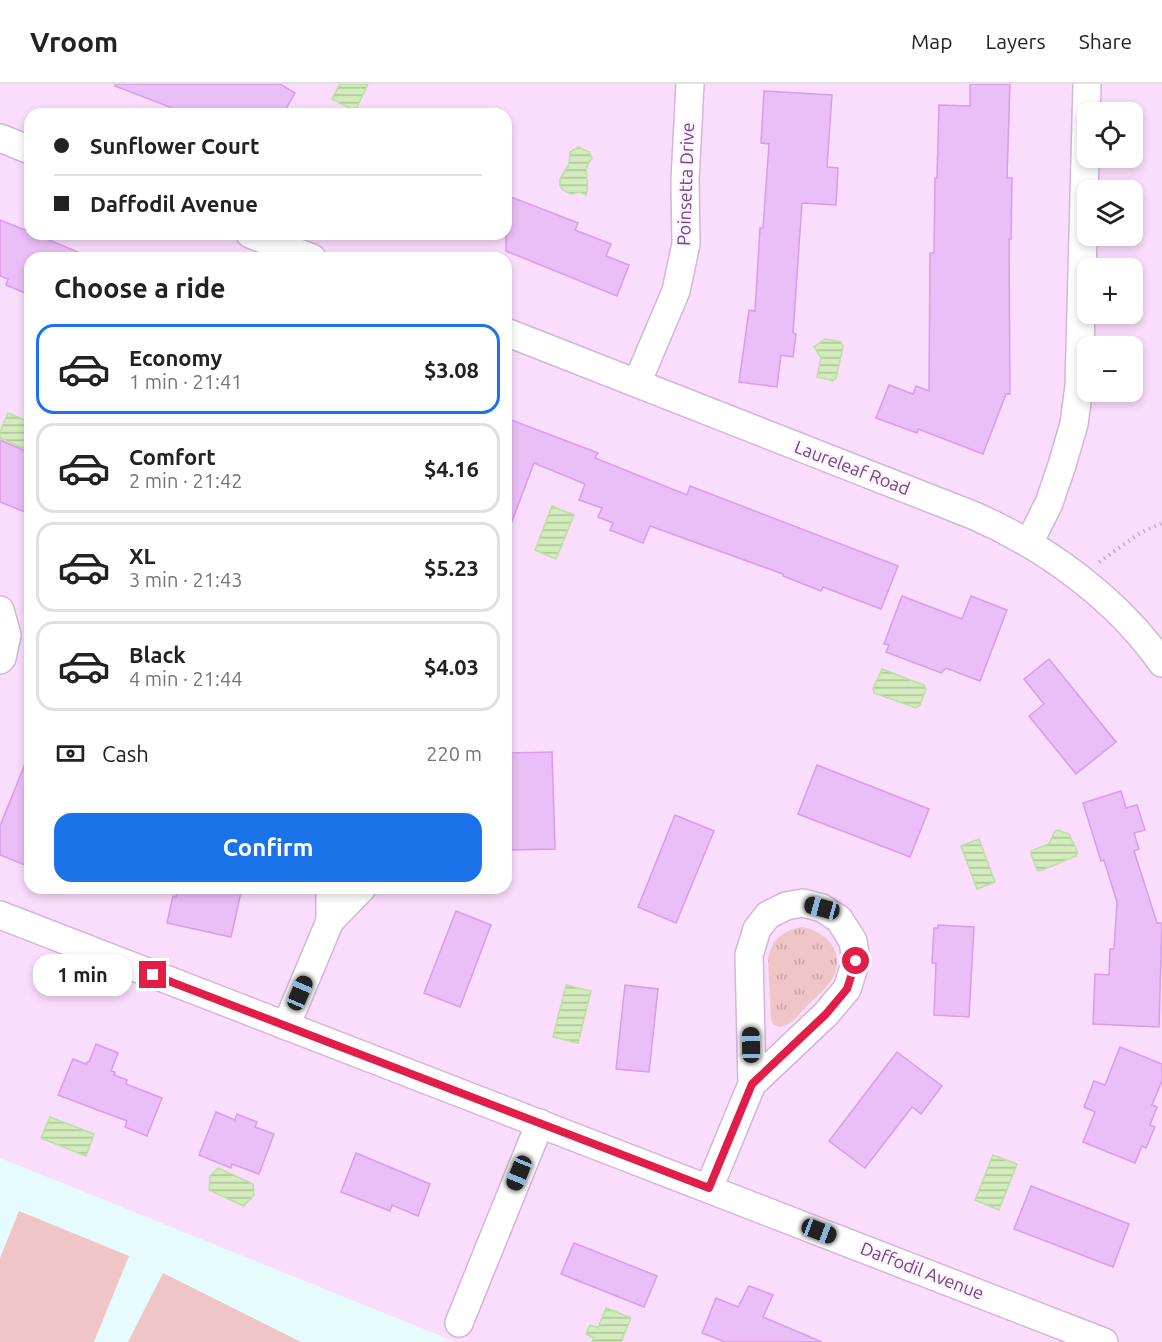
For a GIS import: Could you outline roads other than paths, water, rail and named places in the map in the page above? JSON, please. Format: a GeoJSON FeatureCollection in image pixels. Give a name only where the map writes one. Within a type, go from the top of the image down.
{"type":"FeatureCollection","features":[{"type":"Feature","properties":{"kind":"street","name":"Poinsetta Drive"},"geometry":{"type":"LineString","coordinates":[[637,383],[676,291],[686,244],[685,181],[690,84]]}},
{"type":"Feature","properties":{"kind":"street"},"geometry":{"type":"LineString","coordinates":[[1029,543],[1049,503],[1074,424],[1079,386],[1087,84]]}},
{"type":"Feature","properties":{"kind":"street"},"geometry":{"type":"LineString","coordinates":[[0,138],[24,148]]}},
{"type":"Feature","properties":{"kind":"street"},"geometry":{"type":"LineString","coordinates":[[266,240],[296,252]]}},
{"type":"Feature","properties":{"kind":"street","name":"Laureleaf Road"},"geometry":{"type":"LineString","coordinates":[[512,334],[975,516],[1029,543],[1079,577],[1130,626],[1162,663]]}},
{"type":"Feature","properties":{"kind":"street"},"geometry":{"type":"LineString","coordinates":[[0,610],[7,635],[0,660]]}},
{"type":"Feature","properties":{"kind":"street"},"geometry":{"type":"LineString","coordinates":[[330,894],[330,921]]}},
{"type":"Feature","properties":{"kind":"street"},"geometry":{"type":"LineString","coordinates":[[285,1026],[330,921],[356,894]]}},
{"type":"Feature","properties":{"kind":"street"},"geometry":{"type":"LineString","coordinates":[[709,1188],[752,1084],[826,1014],[847,989],[856,961],[853,942],[839,919],[822,908],[803,903],[786,906],[768,915],[757,929],[748,955],[752,1084]]}},
{"type":"Feature","properties":{"kind":"street","name":"Daffodil Avenue"},"geometry":{"type":"LineString","coordinates":[[0,915],[1104,1342]]}},
{"type":"Feature","properties":{"kind":"street"},"geometry":{"type":"LineString","coordinates":[[459,1323],[540,1123]]}}]}
